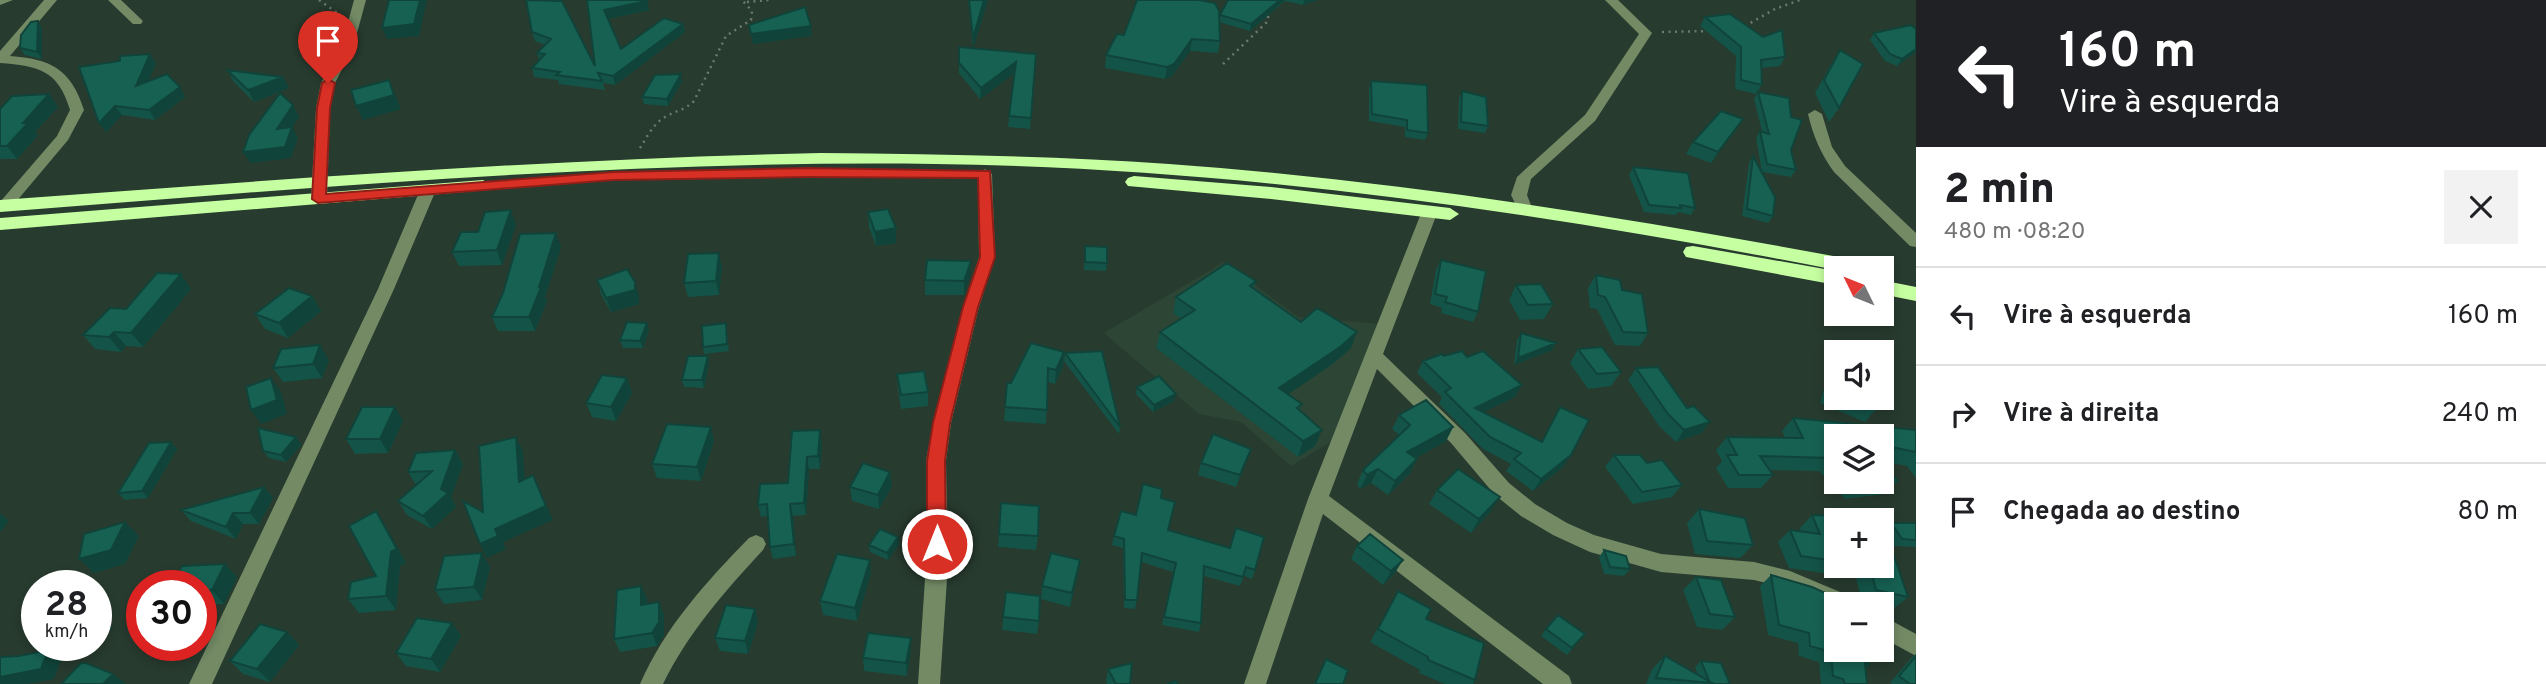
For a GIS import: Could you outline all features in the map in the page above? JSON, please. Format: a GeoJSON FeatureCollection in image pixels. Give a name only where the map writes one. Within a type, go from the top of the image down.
{"type":"FeatureCollection","features":[{"type":"Feature","properties":{"kind":"highway"},"geometry":{"type":"LineString","coordinates":[[2,212],[319,190],[634,163],[844,159],[1029,162],[1208,172],[1332,184],[1525,210],[1824,260]]}},
{"type":"Feature","properties":{"kind":"highway"},"geometry":{"type":"LineString","coordinates":[[319,190],[428,190],[626,176],[985,174],[1258,192],[1430,211],[1532,224],[1824,276]]}},
{"type":"Feature","properties":{"kind":"highway"},"geometry":{"type":"LineString","coordinates":[[1894,275],[1916,279]]}},
{"type":"Feature","properties":{"kind":"highway"},"geometry":{"type":"LineString","coordinates":[[1894,290],[1916,294]]}},
{"type":"Feature","properties":{"kind":"street"},"geometry":{"type":"LineString","coordinates":[[0,1],[7,0]]}},
{"type":"Feature","properties":{"kind":"street"},"geometry":{"type":"LineString","coordinates":[[0,59],[51,0]]}},
{"type":"Feature","properties":{"kind":"street"},"geometry":{"type":"LineString","coordinates":[[114,0],[137,21]]}},
{"type":"Feature","properties":{"kind":"street"},"geometry":{"type":"LineString","coordinates":[[319,190],[323,108],[328,83],[346,48],[360,0]]}},
{"type":"Feature","properties":{"kind":"street"},"geometry":{"type":"LineString","coordinates":[[1525,210],[1519,195],[1524,177],[1590,118],[1646,33],[1611,0]]}},
{"type":"Feature","properties":{"kind":"street"},"geometry":{"type":"LineString","coordinates":[[0,59],[42,65],[64,77],[73,93],[77,110],[63,137],[2,212]]}},
{"type":"Feature","properties":{"kind":"street"},"geometry":{"type":"LineString","coordinates":[[1815,114],[1821,141],[1831,160],[1916,242]]}},
{"type":"Feature","properties":{"kind":"street"},"geometry":{"type":"LineString","coordinates":[[929,684],[936,564],[936,461],[942,423],[971,307],[987,257],[985,174]]}},
{"type":"Feature","properties":{"kind":"street"},"geometry":{"type":"LineString","coordinates":[[200,684],[386,289],[428,190]]}},
{"type":"Feature","properties":{"kind":"street"},"geometry":{"type":"LineString","coordinates":[[1255,684],[1318,499],[1430,211]]}},
{"type":"Feature","properties":{"kind":"street"},"geometry":{"type":"LineString","coordinates":[[1374,355],[1458,438],[1502,489],[1528,510],[1560,529],[1590,543],[1661,564],[1754,572],[1790,580],[1824,595]]}},
{"type":"Feature","properties":{"kind":"street"},"geometry":{"type":"LineString","coordinates":[[1318,499],[1560,684]]}},
{"type":"Feature","properties":{"kind":"street"},"geometry":{"type":"LineString","coordinates":[[651,684],[682,629],[713,588],[756,544]]}},
{"type":"Feature","properties":{"kind":"street"},"geometry":{"type":"LineString","coordinates":[[1894,633],[1916,646]]}},
{"type":"Feature","properties":{"kind":"path"},"geometry":{"type":"LineString","coordinates":[[318,0],[353,25]]}},
{"type":"Feature","properties":{"kind":"path"},"geometry":{"type":"LineString","coordinates":[[744,1],[769,0]]}},
{"type":"Feature","properties":{"kind":"path"},"geometry":{"type":"LineString","coordinates":[[1736,29],[1775,9],[1800,0]]}},
{"type":"Feature","properties":{"kind":"path"},"geometry":{"type":"LineString","coordinates":[[634,163],[651,130],[665,117],[686,109],[694,101],[726,36],[751,20],[752,11],[744,1]]}},
{"type":"Feature","properties":{"kind":"path"},"geometry":{"type":"LineString","coordinates":[[1223,64],[1267,23],[1268,8]]}},
{"type":"Feature","properties":{"kind":"path"},"geometry":{"type":"LineString","coordinates":[[1646,33],[1710,31]]}},
{"type":"Feature","properties":{"kind":"shaded area"},"geometry":{"type":"Polygon","coordinates":[[[1224,262],[1298,317],[1380,324],[1332,441],[1291,466],[1241,422],[1199,414],[1104,333],[1224,262]]]}},
{"type":"Feature","properties":{"kind":"building"},"geometry":{"type":"Polygon","coordinates":[[[389,0],[420,0],[414,24],[382,28],[389,0]]]}},
{"type":"Feature","properties":{"kind":"building"},"geometry":{"type":"Polygon","coordinates":[[[526,0],[562,1],[595,66],[587,0],[647,1],[604,10],[621,49],[664,18],[683,24],[613,76],[598,73],[602,81],[556,75],[560,72],[532,68],[545,54],[537,53],[551,39],[532,32],[526,0]]]}},
{"type":"Feature","properties":{"kind":"building"},"geometry":{"type":"Polygon","coordinates":[[[969,0],[984,0],[973,38],[969,0]]]}},
{"type":"Feature","properties":{"kind":"building"},"geometry":{"type":"Polygon","coordinates":[[[1137,0],[1199,0],[1215,3],[1219,11],[1220,41],[1192,39],[1174,64],[1167,67],[1106,55],[1117,34],[1124,35],[1137,0]]]}},
{"type":"Feature","properties":{"kind":"building"},"geometry":{"type":"Polygon","coordinates":[[[1228,0],[1280,0],[1251,24],[1220,15],[1228,0]]]}},
{"type":"Feature","properties":{"kind":"building"},"geometry":{"type":"Polygon","coordinates":[[[805,7],[811,26],[751,34],[749,25],[805,7]]]}},
{"type":"Feature","properties":{"kind":"building"},"geometry":{"type":"Polygon","coordinates":[[[1730,14],[1763,37],[1782,30],[1785,57],[1761,60],[1762,85],[1741,80],[1741,47],[1705,17],[1730,14]]]}},
{"type":"Feature","properties":{"kind":"building"},"geometry":{"type":"Polygon","coordinates":[[[38,21],[37,52],[20,48],[21,35],[31,22],[38,21]]]}},
{"type":"Feature","properties":{"kind":"building"},"geometry":{"type":"Polygon","coordinates":[[[1911,25],[1916,29],[1916,49],[1902,59],[1890,54],[1874,33],[1911,25]]]}},
{"type":"Feature","properties":{"kind":"building"},"geometry":{"type":"Polygon","coordinates":[[[959,47],[1036,54],[1031,118],[1009,116],[1016,62],[981,88],[959,63],[959,47]]]}},
{"type":"Feature","properties":{"kind":"building"},"geometry":{"type":"Polygon","coordinates":[[[1840,50],[1863,64],[1839,108],[1824,80],[1840,50]]]}},
{"type":"Feature","properties":{"kind":"building"},"geometry":{"type":"Polygon","coordinates":[[[150,54],[136,86],[167,74],[180,87],[149,110],[115,106],[99,123],[79,67],[120,61],[120,56],[150,54]]]}},
{"type":"Feature","properties":{"kind":"building"},"geometry":{"type":"Polygon","coordinates":[[[227,70],[283,77],[248,90],[227,70]]]}},
{"type":"Feature","properties":{"kind":"building"},"geometry":{"type":"Polygon","coordinates":[[[681,74],[667,99],[642,97],[655,75],[681,74]]]}},
{"type":"Feature","properties":{"kind":"building"},"geometry":{"type":"Polygon","coordinates":[[[389,80],[394,95],[356,106],[351,90],[389,80]]]}},
{"type":"Feature","properties":{"kind":"building"},"geometry":{"type":"Polygon","coordinates":[[[1371,81],[1427,85],[1428,133],[1407,130],[1407,120],[1372,114],[1371,81]]]}},
{"type":"Feature","properties":{"kind":"building"},"geometry":{"type":"Polygon","coordinates":[[[1462,91],[1486,97],[1488,126],[1461,122],[1462,91]]]}},
{"type":"Feature","properties":{"kind":"building"},"geometry":{"type":"Polygon","coordinates":[[[1758,92],[1789,98],[1791,117],[1802,120],[1791,150],[1796,170],[1767,164],[1760,131],[1769,134],[1758,92]]]}},
{"type":"Feature","properties":{"kind":"building"},"geometry":{"type":"Polygon","coordinates":[[[280,93],[293,105],[277,129],[292,127],[285,147],[243,152],[249,135],[280,93]]]}},
{"type":"Feature","properties":{"kind":"building"},"geometry":{"type":"Polygon","coordinates":[[[49,94],[7,146],[0,146],[0,109],[12,96],[49,94]]]}},
{"type":"Feature","properties":{"kind":"building"},"geometry":{"type":"Polygon","coordinates":[[[1721,111],[1743,119],[1718,152],[1693,142],[1721,111]]]}},
{"type":"Feature","properties":{"kind":"building"},"geometry":{"type":"Polygon","coordinates":[[[1753,156],[1775,197],[1773,216],[1747,209],[1753,156]]]}},
{"type":"Feature","properties":{"kind":"building"},"geometry":{"type":"Polygon","coordinates":[[[1633,167],[1688,173],[1695,208],[1649,205],[1633,167]]]}},
{"type":"Feature","properties":{"kind":"building"},"geometry":{"type":"Polygon","coordinates":[[[888,209],[896,228],[875,232],[868,212],[888,209]]]}},
{"type":"Feature","properties":{"kind":"building"},"geometry":{"type":"Polygon","coordinates":[[[511,210],[497,250],[452,252],[461,232],[478,232],[485,212],[511,210]]]}},
{"type":"Feature","properties":{"kind":"building"},"geometry":{"type":"Polygon","coordinates":[[[556,233],[541,287],[529,317],[492,317],[503,293],[520,234],[556,233]]]}},
{"type":"Feature","properties":{"kind":"building"},"geometry":{"type":"Polygon","coordinates":[[[1085,246],[1107,247],[1107,263],[1085,262],[1085,246]]]}},
{"type":"Feature","properties":{"kind":"building"},"geometry":{"type":"Polygon","coordinates":[[[719,253],[716,281],[684,283],[688,254],[719,253]]]}},
{"type":"Feature","properties":{"kind":"building"},"geometry":{"type":"Polygon","coordinates":[[[927,260],[971,261],[964,281],[925,280],[927,260]]]}},
{"type":"Feature","properties":{"kind":"building"},"geometry":{"type":"Polygon","coordinates":[[[1441,260],[1486,271],[1478,312],[1445,302],[1447,297],[1435,294],[1441,260]]]}},
{"type":"Feature","properties":{"kind":"building"},"geometry":{"type":"Polygon","coordinates":[[[1227,263],[1256,281],[1250,286],[1301,322],[1317,308],[1357,332],[1340,347],[1279,388],[1302,404],[1297,408],[1322,430],[1303,441],[1160,332],[1195,310],[1176,297],[1227,263]]]}},
{"type":"Feature","properties":{"kind":"building"},"geometry":{"type":"Polygon","coordinates":[[[627,269],[635,282],[635,290],[606,298],[597,280],[627,269]]]}},
{"type":"Feature","properties":{"kind":"building"},"geometry":{"type":"Polygon","coordinates":[[[157,273],[181,274],[131,333],[114,332],[109,337],[83,335],[110,308],[126,309],[157,273]]]}},
{"type":"Feature","properties":{"kind":"building"},"geometry":{"type":"Polygon","coordinates":[[[1596,275],[1620,280],[1622,290],[1642,294],[1648,333],[1623,332],[1605,297],[1598,295],[1596,275]]]}},
{"type":"Feature","properties":{"kind":"building"},"geometry":{"type":"Polygon","coordinates":[[[1541,284],[1553,304],[1528,305],[1516,285],[1541,284]]]}},
{"type":"Feature","properties":{"kind":"building"},"geometry":{"type":"Polygon","coordinates":[[[289,288],[312,296],[279,323],[255,314],[289,288]]]}},
{"type":"Feature","properties":{"kind":"building"},"geometry":{"type":"Polygon","coordinates":[[[627,322],[647,323],[640,341],[620,340],[627,322]]]}},
{"type":"Feature","properties":{"kind":"building"},"geometry":{"type":"Polygon","coordinates":[[[726,323],[727,344],[703,347],[702,326],[726,323]]]}},
{"type":"Feature","properties":{"kind":"building"},"geometry":{"type":"Polygon","coordinates":[[[1521,333],[1556,343],[1518,358],[1521,333]]]}},
{"type":"Feature","properties":{"kind":"building"},"geometry":{"type":"Polygon","coordinates":[[[1031,343],[1064,352],[1056,370],[1048,368],[1047,410],[1005,407],[1007,383],[1011,383],[1031,343]]]}},
{"type":"Feature","properties":{"kind":"building"},"geometry":{"type":"Polygon","coordinates":[[[320,345],[313,364],[273,368],[281,349],[320,345]]]}},
{"type":"Feature","properties":{"kind":"building"},"geometry":{"type":"Polygon","coordinates":[[[1602,347],[1621,372],[1597,374],[1578,349],[1602,347]]]}},
{"type":"Feature","properties":{"kind":"building"},"geometry":{"type":"Polygon","coordinates":[[[1102,351],[1120,427],[1065,353],[1102,351]]]}},
{"type":"Feature","properties":{"kind":"building"},"geometry":{"type":"Polygon","coordinates":[[[1462,351],[1467,357],[1483,351],[1522,385],[1475,408],[1542,442],[1560,407],[1589,420],[1571,455],[1541,479],[1514,459],[1521,453],[1490,437],[1445,392],[1451,388],[1423,361],[1462,351]]]}},
{"type":"Feature","properties":{"kind":"building"},"geometry":{"type":"Polygon","coordinates":[[[688,356],[708,356],[702,380],[682,380],[688,356]]]}},
{"type":"Feature","properties":{"kind":"building"},"geometry":{"type":"Polygon","coordinates":[[[1658,367],[1687,408],[1694,406],[1710,422],[1684,430],[1668,414],[1636,368],[1658,367]]]}},
{"type":"Feature","properties":{"kind":"building"},"geometry":{"type":"Polygon","coordinates":[[[924,371],[928,392],[901,395],[897,374],[924,371]]]}},
{"type":"Feature","properties":{"kind":"building"},"geometry":{"type":"Polygon","coordinates":[[[602,375],[627,378],[611,407],[586,403],[602,375]]]}},
{"type":"Feature","properties":{"kind":"building"},"geometry":{"type":"Polygon","coordinates":[[[1159,376],[1176,394],[1154,405],[1137,387],[1159,376]]]}},
{"type":"Feature","properties":{"kind":"building"},"geometry":{"type":"Polygon","coordinates":[[[271,378],[277,400],[251,410],[246,387],[271,378]]]}},
{"type":"Feature","properties":{"kind":"building"},"geometry":{"type":"Polygon","coordinates":[[[1426,400],[1453,427],[1407,452],[1417,459],[1395,481],[1378,469],[1367,475],[1363,470],[1410,425],[1399,415],[1426,400]]]}},
{"type":"Feature","properties":{"kind":"building"},"geometry":{"type":"Polygon","coordinates":[[[362,407],[395,407],[380,439],[346,439],[362,407]]]}},
{"type":"Feature","properties":{"kind":"building"},"geometry":{"type":"Polygon","coordinates":[[[1793,418],[1854,424],[1824,424],[1824,458],[1760,456],[1773,475],[1739,475],[1727,455],[1737,455],[1727,437],[1803,438],[1793,418]]]}},
{"type":"Feature","properties":{"kind":"building"},"geometry":{"type":"Polygon","coordinates":[[[667,424],[711,427],[697,467],[652,464],[667,424]]]}},
{"type":"Feature","properties":{"kind":"building"},"geometry":{"type":"Polygon","coordinates":[[[258,428],[296,437],[281,455],[263,451],[258,428]]]}},
{"type":"Feature","properties":{"kind":"building"},"geometry":{"type":"Polygon","coordinates":[[[1894,428],[1916,430],[1916,452],[1894,448],[1894,428]]]}},
{"type":"Feature","properties":{"kind":"building"},"geometry":{"type":"Polygon","coordinates":[[[820,430],[818,456],[807,457],[804,503],[790,504],[794,544],[770,547],[767,504],[758,505],[760,484],[788,483],[792,431],[820,430]]]}},
{"type":"Feature","properties":{"kind":"building"},"geometry":{"type":"Polygon","coordinates":[[[1213,434],[1251,449],[1240,475],[1201,463],[1213,434]]]}},
{"type":"Feature","properties":{"kind":"building"},"geometry":{"type":"Polygon","coordinates":[[[516,437],[519,482],[533,475],[546,506],[495,529],[498,536],[480,544],[463,501],[483,512],[479,446],[516,437]]]}},
{"type":"Feature","properties":{"kind":"building"},"geometry":{"type":"Polygon","coordinates":[[[171,442],[142,491],[118,493],[149,443],[171,442]]]}},
{"type":"Feature","properties":{"kind":"building"},"geometry":{"type":"Polygon","coordinates":[[[455,450],[441,489],[448,493],[423,516],[398,501],[432,471],[408,472],[416,453],[455,450]]]}},
{"type":"Feature","properties":{"kind":"building"},"geometry":{"type":"Polygon","coordinates":[[[1614,455],[1640,455],[1647,463],[1662,460],[1682,485],[1642,492],[1614,455]]]}},
{"type":"Feature","properties":{"kind":"building"},"geometry":{"type":"Polygon","coordinates":[[[863,463],[890,472],[878,495],[850,487],[863,463]]]}},
{"type":"Feature","properties":{"kind":"building"},"geometry":{"type":"Polygon","coordinates":[[[1458,469],[1500,497],[1479,519],[1437,490],[1458,469]]]}},
{"type":"Feature","properties":{"kind":"building"},"geometry":{"type":"Polygon","coordinates":[[[1143,484],[1162,489],[1161,498],[1175,502],[1168,530],[1230,548],[1236,528],[1264,537],[1255,570],[1246,567],[1243,577],[1204,566],[1201,623],[1164,617],[1176,563],[1142,553],[1137,600],[1125,600],[1124,539],[1114,536],[1121,511],[1136,515],[1143,484]]]}},
{"type":"Feature","properties":{"kind":"building"},"geometry":{"type":"Polygon","coordinates":[[[264,487],[250,513],[233,513],[226,527],[181,510],[264,487]]]}},
{"type":"Feature","properties":{"kind":"building"},"geometry":{"type":"Polygon","coordinates":[[[1001,503],[1039,506],[1038,536],[999,534],[1001,503]]]}},
{"type":"Feature","properties":{"kind":"building"},"geometry":{"type":"Polygon","coordinates":[[[1699,509],[1745,518],[1753,545],[1707,541],[1699,509]]]}},
{"type":"Feature","properties":{"kind":"building"},"geometry":{"type":"Polygon","coordinates":[[[376,511],[397,549],[391,552],[386,596],[348,599],[351,582],[376,576],[349,526],[376,511]]]}},
{"type":"Feature","properties":{"kind":"building"},"geometry":{"type":"Polygon","coordinates":[[[1812,515],[1824,515],[1824,559],[1801,556],[1790,530],[1820,534],[1812,515]]]}},
{"type":"Feature","properties":{"kind":"building"},"geometry":{"type":"Polygon","coordinates":[[[125,522],[111,550],[79,559],[84,534],[125,522]]]}},
{"type":"Feature","properties":{"kind":"building"},"geometry":{"type":"Polygon","coordinates":[[[1894,523],[1916,523],[1916,540],[1902,539],[1894,523]]]}},
{"type":"Feature","properties":{"kind":"building"},"geometry":{"type":"Polygon","coordinates":[[[880,529],[898,537],[887,553],[869,545],[880,529]]]}},
{"type":"Feature","properties":{"kind":"building"},"geometry":{"type":"Polygon","coordinates":[[[1370,534],[1403,560],[1391,571],[1357,546],[1370,534]]]}},
{"type":"Feature","properties":{"kind":"building"},"geometry":{"type":"Polygon","coordinates":[[[1604,550],[1626,556],[1630,569],[1610,567],[1604,550]]]}},
{"type":"Feature","properties":{"kind":"building"},"geometry":{"type":"Polygon","coordinates":[[[482,553],[474,587],[435,590],[444,556],[482,553]]]}},
{"type":"Feature","properties":{"kind":"building"},"geometry":{"type":"Polygon","coordinates":[[[1051,553],[1080,560],[1072,593],[1042,586],[1051,553]]]}},
{"type":"Feature","properties":{"kind":"building"},"geometry":{"type":"Polygon","coordinates":[[[837,554],[870,560],[855,608],[820,601],[837,554]]]}},
{"type":"Feature","properties":{"kind":"building"},"geometry":{"type":"Polygon","coordinates":[[[1894,556],[1908,597],[1876,590],[1873,578],[1894,578],[1894,556]]]}},
{"type":"Feature","properties":{"kind":"building"},"geometry":{"type":"Polygon","coordinates":[[[225,564],[217,580],[217,570],[180,570],[182,566],[225,564]]]}},
{"type":"Feature","properties":{"kind":"building"},"geometry":{"type":"Polygon","coordinates":[[[1771,575],[1824,592],[1824,650],[1810,646],[1809,633],[1779,625],[1771,575]]]}},
{"type":"Feature","properties":{"kind":"building"},"geometry":{"type":"Polygon","coordinates":[[[1696,577],[1721,580],[1735,617],[1710,614],[1696,577]]]}},
{"type":"Feature","properties":{"kind":"building"},"geometry":{"type":"Polygon","coordinates":[[[641,586],[641,605],[659,602],[659,622],[652,633],[614,639],[617,590],[641,586]]]}},
{"type":"Feature","properties":{"kind":"building"},"geometry":{"type":"Polygon","coordinates":[[[1398,591],[1431,609],[1426,619],[1484,643],[1475,680],[1428,660],[1428,657],[1378,629],[1398,591]]]}},
{"type":"Feature","properties":{"kind":"building"},"geometry":{"type":"Polygon","coordinates":[[[1006,592],[1040,596],[1039,621],[1003,617],[1006,592]]]}},
{"type":"Feature","properties":{"kind":"building"},"geometry":{"type":"Polygon","coordinates":[[[726,605],[755,609],[745,641],[715,638],[726,605]]]}},
{"type":"Feature","properties":{"kind":"building"},"geometry":{"type":"Polygon","coordinates":[[[1558,615],[1585,634],[1572,648],[1546,629],[1558,615]]]}},
{"type":"Feature","properties":{"kind":"building"},"geometry":{"type":"Polygon","coordinates":[[[417,618],[452,623],[431,659],[396,653],[417,618]]]}},
{"type":"Feature","properties":{"kind":"building"},"geometry":{"type":"Polygon","coordinates":[[[260,624],[287,632],[257,669],[230,661],[260,624]]]}},
{"type":"Feature","properties":{"kind":"building"},"geometry":{"type":"Polygon","coordinates":[[[868,633],[911,638],[906,663],[863,658],[868,633]]]}},
{"type":"Feature","properties":{"kind":"building"},"geometry":{"type":"Polygon","coordinates":[[[19,656],[21,661],[44,661],[41,669],[0,677],[0,657],[19,656]]]}},
{"type":"Feature","properties":{"kind":"building"},"geometry":{"type":"Polygon","coordinates":[[[1665,656],[1712,683],[1656,678],[1665,656]]]}},
{"type":"Feature","properties":{"kind":"building"},"geometry":{"type":"Polygon","coordinates":[[[1916,656],[1916,684],[1910,684],[1899,676],[1916,656]]]}},
{"type":"Feature","properties":{"kind":"building"},"geometry":{"type":"Polygon","coordinates":[[[1326,659],[1348,670],[1343,684],[1315,684],[1326,659]]]}},
{"type":"Feature","properties":{"kind":"building"},"geometry":{"type":"Polygon","coordinates":[[[1701,661],[1721,663],[1730,684],[1711,684],[1701,661]]]}},
{"type":"Feature","properties":{"kind":"building"},"geometry":{"type":"Polygon","coordinates":[[[1832,662],[1869,662],[1869,665],[1865,663],[1867,684],[1845,684],[1843,679],[1833,676],[1832,662]]]}},
{"type":"Feature","properties":{"kind":"building"},"geometry":{"type":"Polygon","coordinates":[[[81,663],[113,674],[103,684],[61,684],[81,663]]]}},
{"type":"Feature","properties":{"kind":"building"},"geometry":{"type":"Polygon","coordinates":[[[1132,663],[1130,684],[1116,684],[1108,669],[1132,663]]]}},
{"type":"Feature","properties":{"kind":"route"},"geometry":{"type":"LineString","coordinates":[[328,83],[323,108],[318,199],[614,176],[985,174],[987,257],[971,307],[942,423],[936,461],[937,544]]}}]}
